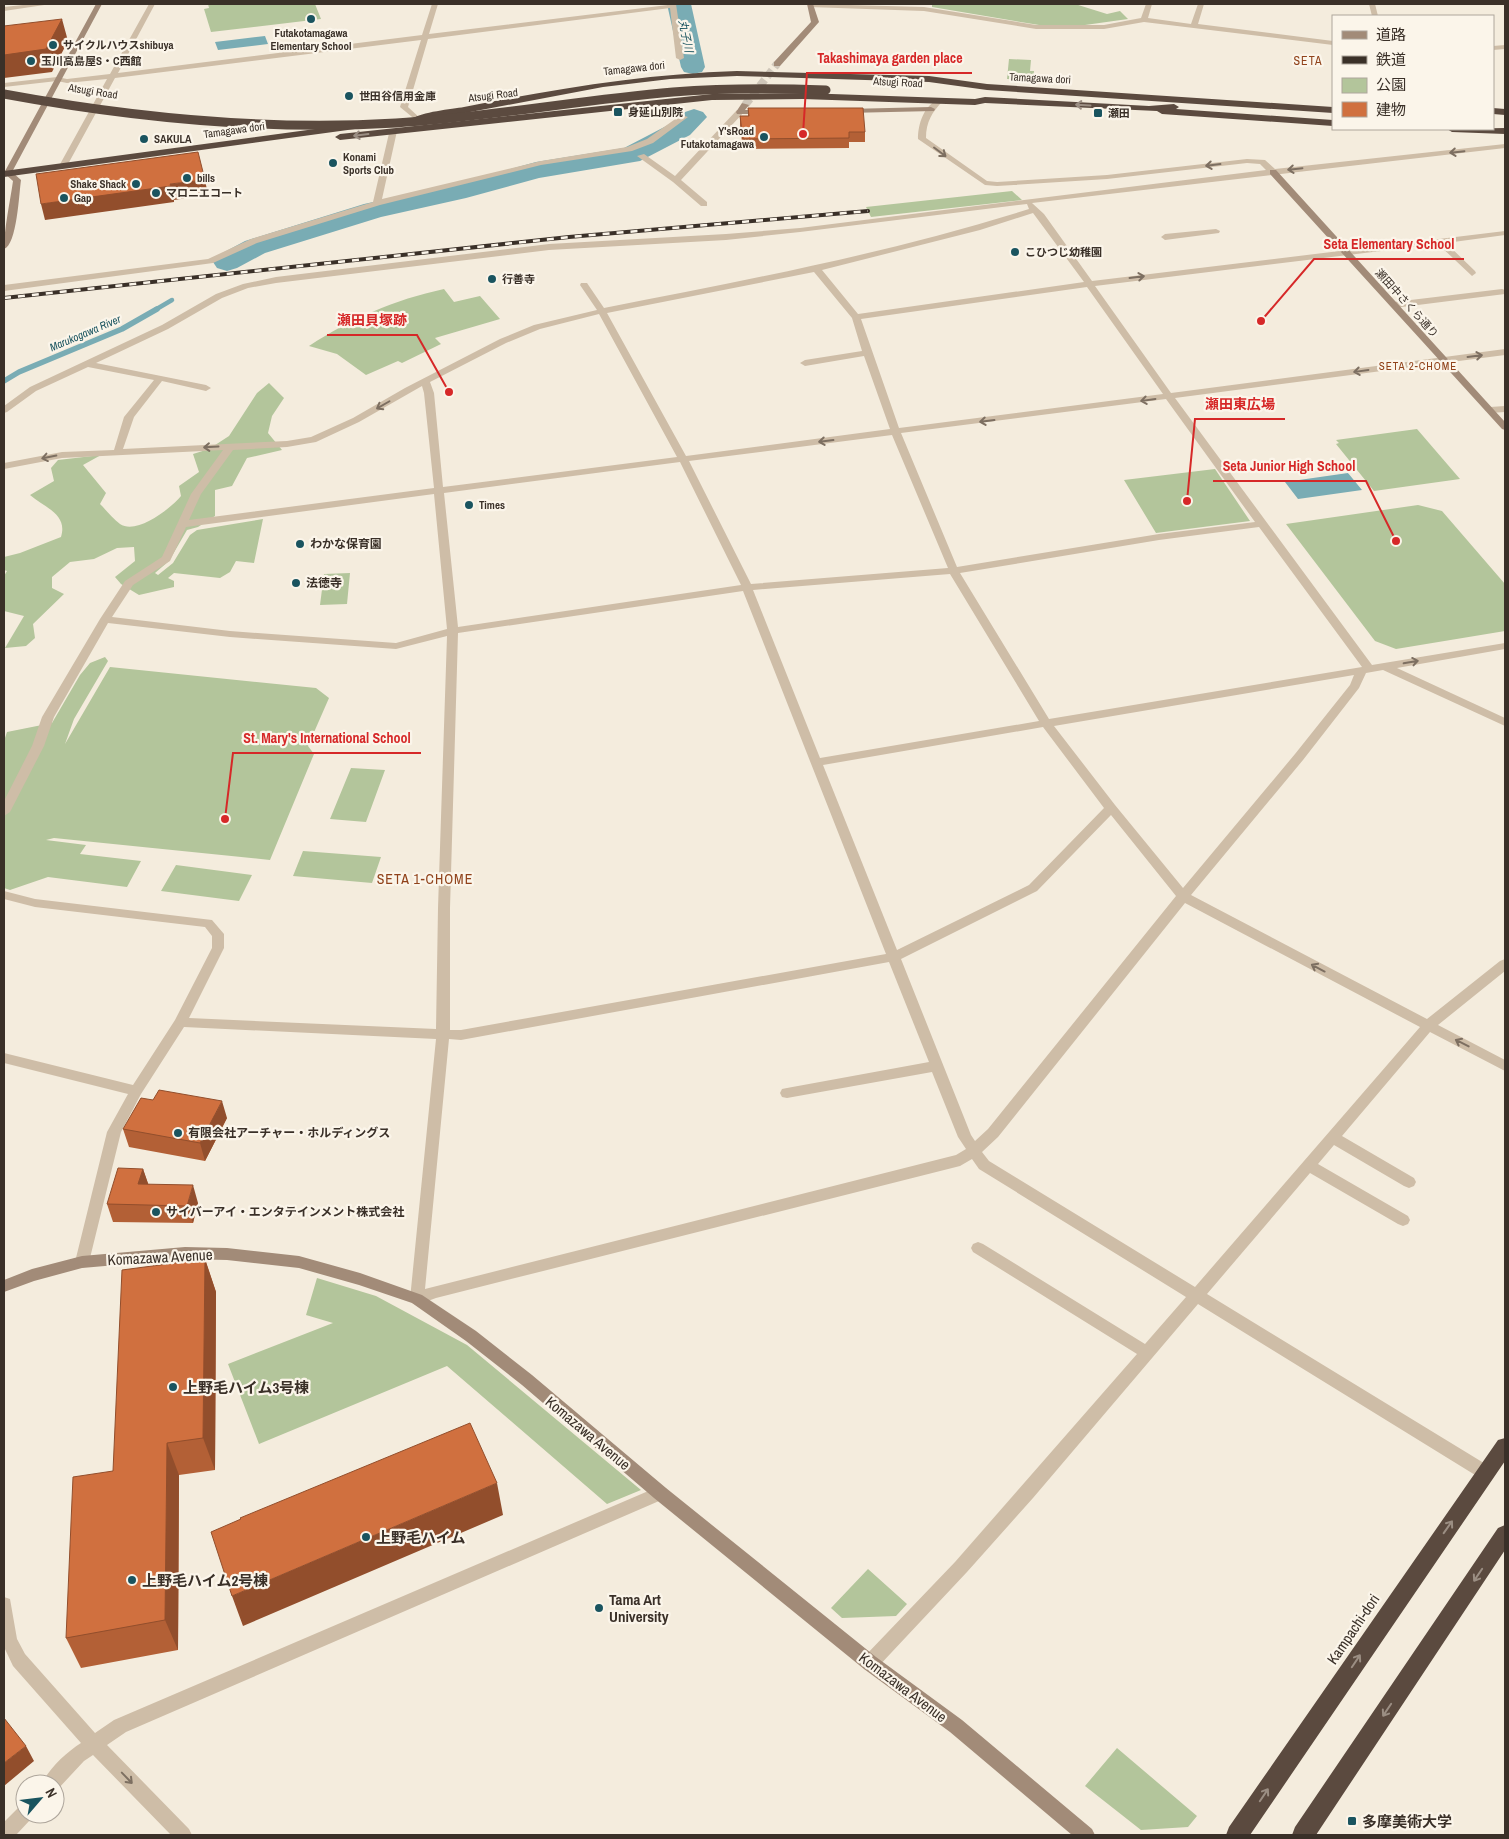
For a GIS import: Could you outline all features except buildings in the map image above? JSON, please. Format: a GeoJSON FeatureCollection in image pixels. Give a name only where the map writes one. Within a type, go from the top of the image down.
{"type":"FeatureCollection","features":[{"type":"Feature","properties":{"kind":"highway","name":"Tamagawa dori"},"geometry":{"type":"LineString","coordinates":[[5,176],[63,166],[417,119],[594,85],[682,76],[800,73],[976,84],[987,88],[1144,96],[1171,101],[1332,110]]}},
{"type":"Feature","properties":{"kind":"highway","name":"Atsugi Road"},"geometry":{"type":"LineString","coordinates":[[4,85],[78,100],[187,115],[298,119],[434,113],[676,84],[755,80],[975,97],[985,100]]}},
{"type":"Feature","properties":{"kind":"highway","name":"Atsugi Road"},"geometry":{"type":"LineString","coordinates":[[4,94],[66,106],[179,122],[282,126],[377,124],[465,118],[652,94],[711,90],[825,85],[987,88]]}},
{"type":"Feature","properties":{"kind":"highway"},"geometry":{"type":"LineString","coordinates":[[1144,96],[1168,94],[1332,102]]}},
{"type":"Feature","properties":{"kind":"highway","name":"Tamagawa dori"},"geometry":{"type":"LineString","coordinates":[[5,176],[17,180],[393,131],[712,97],[804,96],[975,102],[985,100],[1149,109],[1171,107],[1332,116]]}},
{"type":"Feature","properties":{"kind":"highway"},"geometry":{"type":"LineString","coordinates":[[1149,109],[1172,113],[1332,122]]}},
{"type":"Feature","properties":{"kind":"highway"},"geometry":{"type":"LineString","coordinates":[[1470,130],[1505,132]]}},
{"type":"Feature","properties":{"kind":"highway","name":"Kampachi-dori"},"geometry":{"type":"LineString","coordinates":[[1237,1835],[1505,1446]]}},
{"type":"Feature","properties":{"kind":"highway"},"geometry":{"type":"LineString","coordinates":[[1303,1835],[1505,1534]]}},
{"type":"Feature","properties":{"kind":"street"},"geometry":{"type":"LineString","coordinates":[[4,9],[48,4]]}},
{"type":"Feature","properties":{"kind":"street"},"geometry":{"type":"LineString","coordinates":[[5,176],[57,79],[82,39],[99,4]]}},
{"type":"Feature","properties":{"kind":"street"},"geometry":{"type":"LineString","coordinates":[[63,166],[152,4]]}},
{"type":"Feature","properties":{"kind":"street"},"geometry":{"type":"LineString","coordinates":[[417,119],[404,107],[424,37],[436,4]]}},
{"type":"Feature","properties":{"kind":"street"},"geometry":{"type":"LineString","coordinates":[[1144,20],[1149,4]]}},
{"type":"Feature","properties":{"kind":"street"},"geometry":{"type":"LineString","coordinates":[[1194,26],[1201,4]]}},
{"type":"Feature","properties":{"kind":"street"},"geometry":{"type":"LineString","coordinates":[[4,85],[57,79],[67,81],[673,5],[680,58]]}},
{"type":"Feature","properties":{"kind":"street"},"geometry":{"type":"LineString","coordinates":[[777,64],[815,22],[810,5],[924,9],[1036,27],[1104,26],[1144,20],[1332,43]]}},
{"type":"Feature","properties":{"kind":"street"},"geometry":{"type":"LineString","coordinates":[[939,101],[934,104],[921,129],[922,139],[985,183],[1106,177],[1247,161],[1262,162],[1273,172]]}},
{"type":"Feature","properties":{"kind":"street"},"geometry":{"type":"LineString","coordinates":[[676,180],[742,109],[769,112]]}},
{"type":"Feature","properties":{"kind":"street"},"geometry":{"type":"LineString","coordinates":[[836,111],[931,109]]}},
{"type":"Feature","properties":{"kind":"street"},"geometry":{"type":"LineString","coordinates":[[4,288],[210,261],[254,241],[377,203],[541,163],[629,149],[650,141],[684,117]]}},
{"type":"Feature","properties":{"kind":"street"},"geometry":{"type":"LineString","coordinates":[[377,203],[393,131]]}},
{"type":"Feature","properties":{"kind":"street"},"geometry":{"type":"LineString","coordinates":[[4,410],[33,389],[165,327],[219,296],[246,286],[276,280],[549,247],[775,232],[1031,206],[1116,191],[1505,146]]}},
{"type":"Feature","properties":{"kind":"street"},"geometry":{"type":"LineString","coordinates":[[641,156],[676,180],[704,204]]}},
{"type":"Feature","properties":{"kind":"street","name":"瀬田中さくら通り"},"geometry":{"type":"LineString","coordinates":[[1273,172],[1505,427]]}},
{"type":"Feature","properties":{"kind":"street"},"geometry":{"type":"LineString","coordinates":[[1106,177],[1116,191]]}},
{"type":"Feature","properties":{"kind":"street"},"geometry":{"type":"LineString","coordinates":[[4,248],[10,229],[17,180]]}},
{"type":"Feature","properties":{"kind":"street"},"geometry":{"type":"LineString","coordinates":[[4,466],[62,455],[288,444],[313,440],[356,420],[503,341],[537,327],[602,311],[816,269],[977,228],[1031,206]]}},
{"type":"Feature","properties":{"kind":"street"},"geometry":{"type":"LineString","coordinates":[[1031,206],[1263,524],[1366,669]]}},
{"type":"Feature","properties":{"kind":"street"},"geometry":{"type":"LineString","coordinates":[[1164,238],[1216,231]]}},
{"type":"Feature","properties":{"kind":"street"},"geometry":{"type":"LineString","coordinates":[[856,317],[1088,284],[1505,232]]}},
{"type":"Feature","properties":{"kind":"street"},"geometry":{"type":"LineString","coordinates":[[1439,240],[1472,273]]}},
{"type":"Feature","properties":{"kind":"street"},"geometry":{"type":"LineString","coordinates":[[816,269],[856,317],[896,433],[954,571],[1046,723],[1111,808],[1184,897],[1505,1066]]}},
{"type":"Feature","properties":{"kind":"street"},"geometry":{"type":"LineString","coordinates":[[584,285],[602,311],[683,459],[747,587],[965,1137],[984,1165],[1486,1473]]}},
{"type":"Feature","properties":{"kind":"street"},"geometry":{"type":"LineString","coordinates":[[1394,305],[1502,292]]}},
{"type":"Feature","properties":{"kind":"street"},"geometry":{"type":"LineString","coordinates":[[183,524],[896,433],[1505,352]]}},
{"type":"Feature","properties":{"kind":"street"},"geometry":{"type":"LineString","coordinates":[[805,364],[867,353]]}},
{"type":"Feature","properties":{"kind":"street"},"geometry":{"type":"LineString","coordinates":[[87,364],[206,388]]}},
{"type":"Feature","properties":{"kind":"street"},"geometry":{"type":"LineString","coordinates":[[118,451],[128,417],[160,378]]}},
{"type":"Feature","properties":{"kind":"street"},"geometry":{"type":"LineString","coordinates":[[425,382],[429,393],[453,630],[444,908],[443,1035],[417,1298],[433,1292],[960,1160],[975,1150],[993,1133],[1305,750],[1366,669]]}},
{"type":"Feature","properties":{"kind":"street"},"geometry":{"type":"LineString","coordinates":[[1490,410],[1505,409]]}},
{"type":"Feature","properties":{"kind":"street"},"geometry":{"type":"LineString","coordinates":[[4,812],[38,746],[48,716],[105,619],[129,583],[166,559],[196,494],[231,446]]}},
{"type":"Feature","properties":{"kind":"street"},"geometry":{"type":"LineString","coordinates":[[105,619],[230,634],[396,646],[453,630],[747,587],[954,571],[1159,536],[1263,524]]}},
{"type":"Feature","properties":{"kind":"street"},"geometry":{"type":"LineString","coordinates":[[817,762],[1505,646]]}},
{"type":"Feature","properties":{"kind":"street"},"geometry":{"type":"LineString","coordinates":[[1384,666],[1505,722]]}},
{"type":"Feature","properties":{"kind":"street"},"geometry":{"type":"LineString","coordinates":[[180,1022],[443,1035],[461,1034],[893,957],[1033,888],[1111,808]]}},
{"type":"Feature","properties":{"kind":"street"},"geometry":{"type":"LineString","coordinates":[[4,895],[35,903],[208,923],[217,930],[220,939],[218,948],[180,1022],[136,1091],[114,1132],[82,1262]]}},
{"type":"Feature","properties":{"kind":"street"},"geometry":{"type":"LineString","coordinates":[[870,1663],[996,1529],[1428,1026],[1505,964]]}},
{"type":"Feature","properties":{"kind":"street"},"geometry":{"type":"LineString","coordinates":[[4,1058],[136,1091]]}},
{"type":"Feature","properties":{"kind":"street"},"geometry":{"type":"LineString","coordinates":[[788,1092],[936,1066]]}},
{"type":"Feature","properties":{"kind":"street"},"geometry":{"type":"LineString","coordinates":[[1332,1137],[1409,1182]]}},
{"type":"Feature","properties":{"kind":"street"},"geometry":{"type":"LineString","coordinates":[[1308,1165],[1403,1220]]}},
{"type":"Feature","properties":{"kind":"street"},"geometry":{"type":"LineString","coordinates":[[978,1248],[1147,1352]]}},
{"type":"Feature","properties":{"kind":"street","name":"Komazawa Avenue"},"geometry":{"type":"LineString","coordinates":[[4,1286],[32,1275],[82,1262],[185,1253],[227,1254],[299,1262],[360,1279],[417,1298],[471,1336],[527,1380],[660,1494],[870,1663],[956,1726],[1086,1835]]}},
{"type":"Feature","properties":{"kind":"street"},"geometry":{"type":"LineString","coordinates":[[61,1774],[78,1755],[120,1726],[660,1494]]}},
{"type":"Feature","properties":{"kind":"street"},"geometry":{"type":"LineString","coordinates":[[4,1605],[9,1640],[20,1660],[94,1743],[183,1835]]}},
{"type":"Feature","properties":{"kind":"street"},"geometry":{"type":"LineString","coordinates":[[4,1835],[15,1823]]}},
{"type":"Feature","properties":{"kind":"green space"},"geometry":{"type":"Polygon","coordinates":[[[208,4],[315,4],[321,19],[211,32],[204,9],[209,8],[208,4]]]}},
{"type":"Feature","properties":{"kind":"green space"},"geometry":{"type":"Polygon","coordinates":[[[932,4],[1075,4],[1107,14],[1120,11],[1128,19],[1085,25],[1039,25],[932,7],[932,4]]]}},
{"type":"Feature","properties":{"kind":"green space"},"geometry":{"type":"Polygon","coordinates":[[[1009,59],[1031,60],[1030,71],[1034,71],[1033,80],[1007,79],[1009,59]]]}},
{"type":"Feature","properties":{"kind":"green space"},"geometry":{"type":"Polygon","coordinates":[[[1012,191],[1022,200],[871,217],[866,207],[1012,191]]]}},
{"type":"Feature","properties":{"kind":"green space"},"geometry":{"type":"Polygon","coordinates":[[[444,289],[454,302],[480,296],[500,319],[435,338],[441,344],[402,363],[398,361],[366,375],[337,354],[309,346],[341,327],[374,311],[426,293],[444,289]]]}},
{"type":"Feature","properties":{"kind":"green space"},"geometry":{"type":"Polygon","coordinates":[[[269,383],[284,398],[272,416],[268,433],[282,450],[247,458],[232,486],[215,490],[215,516],[198,527],[187,530],[169,561],[155,573],[158,575],[173,563],[190,535],[197,530],[263,519],[254,563],[236,561],[230,572],[220,578],[174,573],[168,578],[174,581],[174,587],[139,595],[121,584],[115,577],[135,561],[134,547],[117,548],[94,559],[70,562],[52,577],[52,588],[64,594],[33,624],[35,638],[26,646],[5,648],[24,616],[4,611],[4,576],[7,571],[4,570],[4,557],[20,553],[61,537],[62,529],[58,517],[30,495],[54,481],[51,468],[58,460],[101,455],[83,465],[106,493],[100,504],[120,524],[135,526],[144,523],[153,519],[181,496],[179,486],[199,472],[193,454],[209,449],[229,436],[257,393],[269,383]]]}},
{"type":"Feature","properties":{"kind":"green space"},"geometry":{"type":"Polygon","coordinates":[[[1417,429],[1460,479],[1374,491],[1336,444],[1339,443],[1336,440],[1417,429]]]}},
{"type":"Feature","properties":{"kind":"green space"},"geometry":{"type":"Polygon","coordinates":[[[1215,469],[1250,521],[1156,533],[1124,480],[1215,469]]]}},
{"type":"Feature","properties":{"kind":"green space"},"geometry":{"type":"Polygon","coordinates":[[[1418,505],[1442,511],[1505,584],[1505,631],[1396,649],[1375,641],[1286,524],[1418,505]]]}},
{"type":"Feature","properties":{"kind":"green space"},"geometry":{"type":"Polygon","coordinates":[[[350,573],[347,604],[320,605],[324,574],[350,573]]]}},
{"type":"Feature","properties":{"kind":"green space"},"geometry":{"type":"Polygon","coordinates":[[[105,657],[108,661],[74,719],[65,744],[110,667],[316,688],[329,698],[308,746],[314,754],[270,860],[54,838],[46,840],[86,845],[80,854],[141,861],[127,887],[48,877],[10,890],[4,888],[4,741],[7,732],[52,723],[80,675],[90,663],[105,657]]]}},
{"type":"Feature","properties":{"kind":"green space"},"geometry":{"type":"Polygon","coordinates":[[[351,768],[385,770],[366,822],[330,819],[351,768]]]}},
{"type":"Feature","properties":{"kind":"green space"},"geometry":{"type":"Polygon","coordinates":[[[303,851],[381,857],[372,883],[293,876],[303,851]]]}},
{"type":"Feature","properties":{"kind":"green space"},"geometry":{"type":"Polygon","coordinates":[[[176,865],[252,875],[239,901],[161,891],[176,865]]]}},
{"type":"Feature","properties":{"kind":"green space"},"geometry":{"type":"Polygon","coordinates":[[[317,1278],[376,1296],[467,1345],[641,1490],[607,1504],[447,1366],[259,1444],[228,1364],[333,1323],[306,1315],[317,1278]]]}},
{"type":"Feature","properties":{"kind":"green space"},"geometry":{"type":"Polygon","coordinates":[[[868,1569],[907,1604],[896,1616],[842,1618],[831,1608],[868,1569]]]}},
{"type":"Feature","properties":{"kind":"green space"},"geometry":{"type":"Polygon","coordinates":[[[1117,1748],[1197,1816],[1188,1827],[1141,1830],[1085,1786],[1117,1748]]]}},
{"type":"Feature","properties":{"kind":"water"},"geometry":{"type":"Polygon","coordinates":[[[265,36],[268,44],[218,50],[215,42],[265,36]]]}},
{"type":"Feature","properties":{"kind":"water"},"geometry":{"type":"Polygon","coordinates":[[[1348,473],[1362,490],[1298,499],[1285,482],[1348,473]]]}},
{"type":"Feature","properties":{"kind":"waterway","name":"丸子川"},"geometry":{"type":"LineString","coordinates":[[679,4],[693,67]]}},
{"type":"Feature","properties":{"kind":"waterway"},"geometry":{"type":"LineString","coordinates":[[227,262],[255,247],[374,210],[466,190],[536,170],[631,155],[681,129],[694,117]]}},
{"type":"Feature","properties":{"kind":"waterway","name":"Marukogawa River"},"geometry":{"type":"LineString","coordinates":[[155,310],[172,300]]}},
{"type":"Feature","properties":{"kind":"waterway","name":"Marukogawa River"},"geometry":{"type":"LineString","coordinates":[[4,381],[19,372],[122,329],[157,309]]}},
{"type":"Feature","properties":{"kind":"tunnel"},"geometry":{"type":"LineString","coordinates":[[745,105],[777,64]]}},
{"type":"Feature","properties":{"kind":"railway"},"geometry":{"type":"LineString","coordinates":[[4,298],[569,237],[868,211]]}},
{"type":"Feature","properties":{"kind":"place","name":"Futakotamagawa Elementary School"},"geometry":{"type":"Point","coordinates":[311,19]}},
{"type":"Feature","properties":{"kind":"place","name":"サイクルハウスshibuya"},"geometry":{"type":"Point","coordinates":[53,45]}},
{"type":"Feature","properties":{"kind":"place","name":"玉川高島屋S・C西館"},"geometry":{"type":"Point","coordinates":[31,61]}},
{"type":"Feature","properties":{"kind":"place","name":"世田谷信用金庫"},"geometry":{"type":"Point","coordinates":[349,96]}},
{"type":"Feature","properties":{"kind":"place","name":"身延山別院"},"geometry":{"type":"Point","coordinates":[618,112]}},
{"type":"Feature","properties":{"kind":"place","name":"瀬田"},"geometry":{"type":"Point","coordinates":[1098,113]}},
{"type":"Feature","properties":{"kind":"place","name":"Takashimaya garden place"},"geometry":{"type":"Point","coordinates":[803,134]}},
{"type":"Feature","properties":{"kind":"place","name":"Y'sRoad Futakotamagawa"},"geometry":{"type":"Point","coordinates":[764,137]}},
{"type":"Feature","properties":{"kind":"place","name":"SAKULA"},"geometry":{"type":"Point","coordinates":[144,139]}},
{"type":"Feature","properties":{"kind":"place","name":"Konami Sports Club"},"geometry":{"type":"Point","coordinates":[333,163]}},
{"type":"Feature","properties":{"kind":"place","name":"bills"},"geometry":{"type":"Point","coordinates":[187,178]}},
{"type":"Feature","properties":{"kind":"place","name":"Shake Shack"},"geometry":{"type":"Point","coordinates":[136,184]}},
{"type":"Feature","properties":{"kind":"place","name":"マロニエコート"},"geometry":{"type":"Point","coordinates":[156,193]}},
{"type":"Feature","properties":{"kind":"place","name":"Gap"},"geometry":{"type":"Point","coordinates":[64,198]}},
{"type":"Feature","properties":{"kind":"place","name":"こひつじ幼稚園"},"geometry":{"type":"Point","coordinates":[1015,252]}},
{"type":"Feature","properties":{"kind":"place","name":"行善寺"},"geometry":{"type":"Point","coordinates":[492,279]}},
{"type":"Feature","properties":{"kind":"place","name":"Seta Elementary School"},"geometry":{"type":"Point","coordinates":[1261,321]}},
{"type":"Feature","properties":{"kind":"place","name":"瀬田貝塚跡"},"geometry":{"type":"Point","coordinates":[449,392]}},
{"type":"Feature","properties":{"kind":"place","name":"瀬田東広場"},"geometry":{"type":"Point","coordinates":[1187,501]}},
{"type":"Feature","properties":{"kind":"place","name":"Times"},"geometry":{"type":"Point","coordinates":[469,505]}},
{"type":"Feature","properties":{"kind":"place","name":"Seta Junior High School"},"geometry":{"type":"Point","coordinates":[1396,541]}},
{"type":"Feature","properties":{"kind":"place","name":"わかな保育園"},"geometry":{"type":"Point","coordinates":[300,544]}},
{"type":"Feature","properties":{"kind":"place","name":"法徳寺"},"geometry":{"type":"Point","coordinates":[296,583]}},
{"type":"Feature","properties":{"kind":"place","name":"St. Mary's International School"},"geometry":{"type":"Point","coordinates":[225,819]}},
{"type":"Feature","properties":{"kind":"place","name":"有限会社アーチャー・ホルディングス"},"geometry":{"type":"Point","coordinates":[178,1133]}},
{"type":"Feature","properties":{"kind":"place","name":"サイバーアイ・エンタテインメント株式会社"},"geometry":{"type":"Point","coordinates":[156,1212]}},
{"type":"Feature","properties":{"kind":"place","name":"上野毛ハイム3号棟"},"geometry":{"type":"Point","coordinates":[173,1387]}},
{"type":"Feature","properties":{"kind":"place","name":"上野毛ハイム"},"geometry":{"type":"Point","coordinates":[366,1537]}},
{"type":"Feature","properties":{"kind":"place","name":"上野毛ハイム2号棟"},"geometry":{"type":"Point","coordinates":[132,1580]}},
{"type":"Feature","properties":{"kind":"place","name":"Tama Art University"},"geometry":{"type":"Point","coordinates":[599,1608]}},
{"type":"Feature","properties":{"kind":"place","name":"多摩美術大学"},"geometry":{"type":"Point","coordinates":[1352,1821]}},
{"type":"Feature","properties":{"kind":"district","name":"SETA"},"geometry":{"type":"Point","coordinates":[1308,61]}},
{"type":"Feature","properties":{"kind":"district","name":"SETA 2-CHOME"},"geometry":{"type":"Point","coordinates":[1418,366]}},
{"type":"Feature","properties":{"kind":"district","name":"SETA 1-CHOME"},"geometry":{"type":"Point","coordinates":[425,879]}}]}
